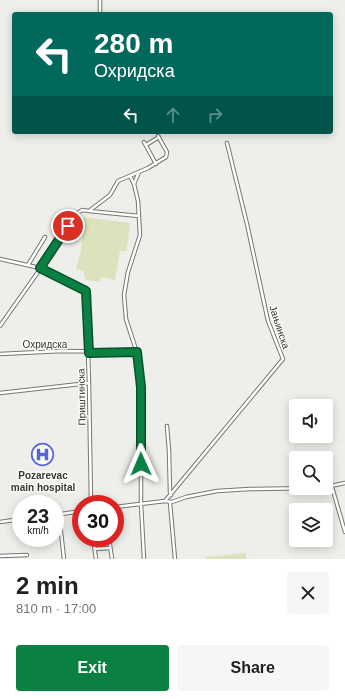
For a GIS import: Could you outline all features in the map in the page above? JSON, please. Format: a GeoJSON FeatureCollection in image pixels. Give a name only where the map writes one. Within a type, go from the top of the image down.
{"type":"FeatureCollection","features":[{"type":"Feature","properties":{"kind":"street"},"geometry":{"type":"LineString","coordinates":[[100,0],[100,12]]}},
{"type":"Feature","properties":{"kind":"street"},"geometry":{"type":"LineString","coordinates":[[89,210],[108,197],[118,181],[156,164],[166,158],[167,152],[158,137],[145,143],[156,164]]}},
{"type":"Feature","properties":{"kind":"street","name":"Јањинска"},"geometry":{"type":"LineString","coordinates":[[165,501],[283,359],[268,321],[247,224],[227,143]]}},
{"type":"Feature","properties":{"kind":"street"},"geometry":{"type":"LineString","coordinates":[[134,184],[139,172]]}},
{"type":"Feature","properties":{"kind":"street"},"geometry":{"type":"LineString","coordinates":[[130,176],[134,184],[138,201],[140,238],[128,272],[124,295],[126,319],[137,352],[141,387],[141,504],[144,559]]}},
{"type":"Feature","properties":{"kind":"street"},"geometry":{"type":"LineString","coordinates":[[0,326],[62,238],[76,214],[82,210],[89,210],[139,216]]}},
{"type":"Feature","properties":{"kind":"street"},"geometry":{"type":"LineString","coordinates":[[28,264],[45,237]]}},
{"type":"Feature","properties":{"kind":"street"},"geometry":{"type":"LineString","coordinates":[[0,259],[28,264],[40,268]]}},
{"type":"Feature","properties":{"kind":"street","name":"Приштинска"},"geometry":{"type":"LineString","coordinates":[[40,268],[86,291],[89,353],[91,495]]}},
{"type":"Feature","properties":{"kind":"street","name":"Охридска"},"geometry":{"type":"LineString","coordinates":[[0,354],[137,352]]}},
{"type":"Feature","properties":{"kind":"street"},"geometry":{"type":"LineString","coordinates":[[0,393],[89,383]]}},
{"type":"Feature","properties":{"kind":"street"},"geometry":{"type":"LineString","coordinates":[[166,426],[171,495]]}},
{"type":"Feature","properties":{"kind":"street"},"geometry":{"type":"LineString","coordinates":[[333,487],[345,483]]}},
{"type":"Feature","properties":{"kind":"street"},"geometry":{"type":"LineString","coordinates":[[124,506],[165,501],[170,503],[186,497],[217,491],[289,488]]}},
{"type":"Feature","properties":{"kind":"street"},"geometry":{"type":"LineString","coordinates":[[333,490],[345,532]]}},
{"type":"Feature","properties":{"kind":"street"},"geometry":{"type":"LineString","coordinates":[[170,503],[175,559]]}},
{"type":"Feature","properties":{"kind":"street"},"geometry":{"type":"LineString","coordinates":[[0,522],[12,520]]}},
{"type":"Feature","properties":{"kind":"street"},"geometry":{"type":"LineString","coordinates":[[63,547],[64,559]]}},
{"type":"Feature","properties":{"kind":"street"},"geometry":{"type":"LineString","coordinates":[[96,559],[94,549],[110,548],[112,559]]}},
{"type":"Feature","properties":{"kind":"street"},"geometry":{"type":"LineString","coordinates":[[0,556],[27,555]]}},
{"type":"Feature","properties":{"kind":"green space"},"geometry":{"type":"Polygon","coordinates":[[[84,217],[130,223],[126,251],[120,251],[115,280],[101,277],[100,282],[86,280],[83,271],[76,269],[81,250],[84,217]]]}},
{"type":"Feature","properties":{"kind":"green space"},"geometry":{"type":"Polygon","coordinates":[[[246,553],[246,559],[206,559],[206,557],[246,553]]]}},
{"type":"Feature","properties":{"kind":"place","name":"Pozarevac main hospital"},"geometry":{"type":"Point","coordinates":[43,455]}},
{"type":"Feature","properties":{"kind":"route"},"geometry":{"type":"LineString","coordinates":[[68,226],[62,238],[40,268],[85,289],[87,293],[89,353],[137,352],[141,387],[141,464]]}}]}
